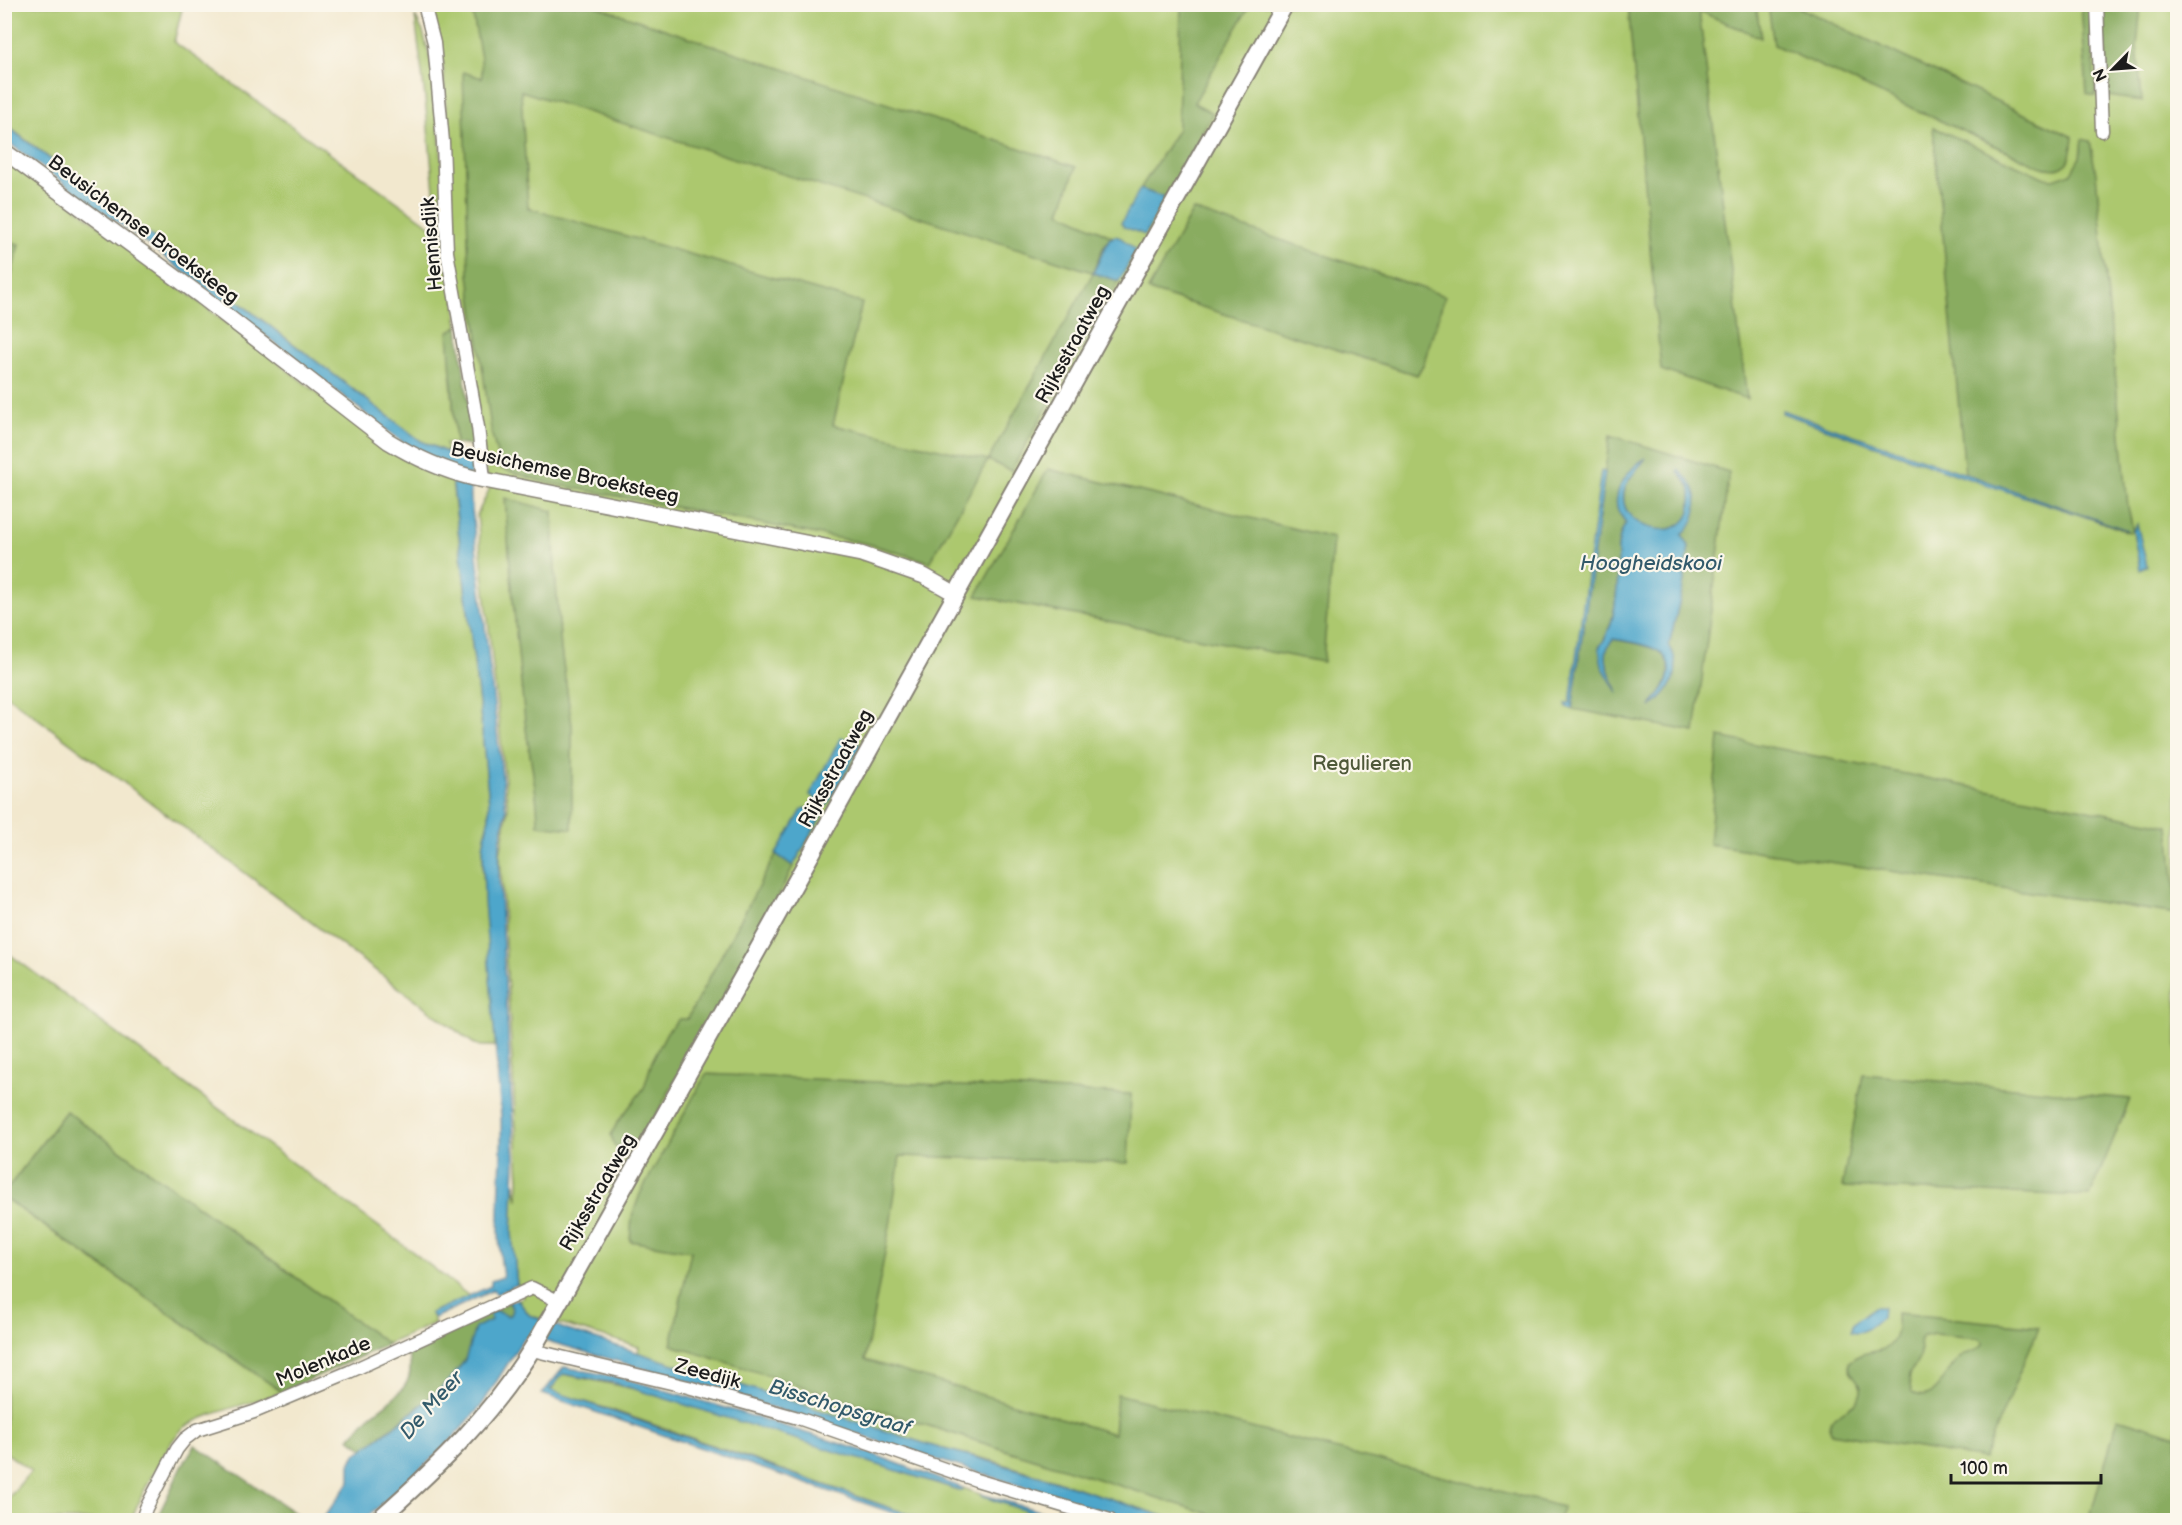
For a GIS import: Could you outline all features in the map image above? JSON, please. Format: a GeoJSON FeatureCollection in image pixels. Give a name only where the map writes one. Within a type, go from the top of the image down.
{"type":"FeatureCollection","features":[{"type":"Feature","properties":{"kind":"main road","name":"Rijksstraatweg"},"geometry":{"type":"LineString","coordinates":[[378,1521],[479,1423],[535,1345],[1285,4]]}},
{"type":"Feature","properties":{"kind":"street","name":"Hennisdijk"},"geometry":{"type":"LineString","coordinates":[[424,4],[434,43],[443,142],[447,252],[478,427],[479,478]]}},
{"type":"Feature","properties":{"kind":"street"},"geometry":{"type":"LineString","coordinates":[[2097,4],[2102,131]]}},
{"type":"Feature","properties":{"kind":"street","name":"Beusichemse Broeksteeg"},"geometry":{"type":"LineString","coordinates":[[4,151],[201,296],[388,441],[419,459],[448,472],[861,554],[924,576],[956,594]]}},
{"type":"Feature","properties":{"kind":"street","name":"Molenkade"},"geometry":{"type":"LineString","coordinates":[[142,1521],[177,1449],[197,1430],[254,1412],[532,1288],[558,1301]]}},
{"type":"Feature","properties":{"kind":"street","name":"Zeedijk"},"geometry":{"type":"LineString","coordinates":[[535,1345],[798,1418],[976,1480],[1110,1521]]}},
{"type":"Feature","properties":{"kind":"green space"},"geometry":{"type":"Polygon","coordinates":[[[4,5],[183,5],[174,42],[438,231],[415,16],[423,32],[433,69],[458,326],[451,378],[456,444],[446,443],[447,452],[421,441],[5,124],[4,5]]]}},
{"type":"Feature","properties":{"kind":"green space","name":"Regulieren"},"geometry":{"type":"Polygon","coordinates":[[[429,5],[2177,5],[2177,1520],[1175,1520],[994,1461],[936,1447],[638,1353],[639,1347],[557,1323],[543,1316],[541,1319],[529,1315],[517,1299],[523,1298],[520,1286],[517,1285],[512,1233],[514,1181],[518,1200],[519,1180],[500,855],[508,809],[477,515],[489,490],[454,254],[443,62],[429,5]]]}},
{"type":"Feature","properties":{"kind":"green space"},"geometry":{"type":"Polygon","coordinates":[[[471,5],[593,5],[1076,167],[1060,212],[1113,237],[1103,248],[1093,272],[1119,281],[1011,471],[988,460],[930,562],[869,544],[548,483],[501,469],[492,435],[469,275],[463,72],[482,78],[481,58],[471,5]],[[521,91],[528,208],[862,303],[833,425],[988,460],[1093,273],[521,91]]]}},
{"type":"Feature","properties":{"kind":"green space"},"geometry":{"type":"Polygon","coordinates":[[[1181,5],[1250,5],[1194,103],[1213,113],[1165,198],[1140,189],[1178,129],[1181,5]]]}},
{"type":"Feature","properties":{"kind":"green space"},"geometry":{"type":"Polygon","coordinates":[[[1628,5],[1756,5],[1761,38],[1699,11],[1747,399],[1661,370],[1628,5]]]}},
{"type":"Feature","properties":{"kind":"green space"},"geometry":{"type":"Polygon","coordinates":[[[1768,5],[1794,5],[2073,137],[2068,160],[2061,168],[2055,169],[2037,165],[1774,45],[1768,5]]]}},
{"type":"Feature","properties":{"kind":"green space"},"geometry":{"type":"Polygon","coordinates":[[[2081,5],[2093,5],[2091,34],[2096,96],[2087,94],[2081,5]]]}},
{"type":"Feature","properties":{"kind":"green space"},"geometry":{"type":"Polygon","coordinates":[[[2104,5],[2141,5],[2137,46],[2142,101],[2109,96],[2104,5]]]}},
{"type":"Feature","properties":{"kind":"green space"},"geometry":{"type":"Polygon","coordinates":[[[1933,127],[2045,178],[2054,179],[2071,173],[2080,157],[2082,139],[2090,141],[2096,174],[2128,507],[2133,531],[2129,532],[1965,474],[1933,127]]]}},
{"type":"Feature","properties":{"kind":"green space"},"geometry":{"type":"Polygon","coordinates":[[[5,153],[401,457],[430,473],[452,481],[489,802],[489,817],[483,847],[483,871],[496,1046],[480,1046],[473,1043],[5,694],[4,302],[18,244],[7,241],[5,252],[5,153]]]}},
{"type":"Feature","properties":{"kind":"green space"},"geometry":{"type":"Polygon","coordinates":[[[1193,210],[1445,296],[1423,365],[1417,375],[1148,290],[1193,210]]]}},
{"type":"Feature","properties":{"kind":"green space"},"geometry":{"type":"Polygon","coordinates":[[[7,241],[19,244],[5,302],[4,252],[7,241]]]}},
{"type":"Feature","properties":{"kind":"green space"},"geometry":{"type":"Polygon","coordinates":[[[458,326],[474,446],[456,444],[448,332],[458,326]]]}},
{"type":"Feature","properties":{"kind":"green space"},"geometry":{"type":"Polygon","coordinates":[[[1610,435],[1729,472],[1695,732],[1572,709],[1610,435]],[[1642,460],[1622,482],[1617,496],[1618,511],[1626,523],[1618,544],[1618,577],[1613,614],[1608,632],[1599,648],[1617,691],[1606,658],[1608,645],[1613,639],[1645,646],[1662,654],[1669,670],[1666,683],[1651,707],[1665,693],[1674,679],[1675,663],[1669,645],[1683,587],[1689,546],[1682,535],[1696,495],[1690,488],[1691,506],[1687,519],[1678,527],[1665,530],[1639,523],[1629,515],[1624,503],[1626,484],[1642,460]]]}},
{"type":"Feature","properties":{"kind":"green space"},"geometry":{"type":"Polygon","coordinates":[[[1048,469],[1333,538],[1323,662],[976,596],[1048,469]]]}},
{"type":"Feature","properties":{"kind":"green space"},"geometry":{"type":"Polygon","coordinates":[[[505,498],[553,511],[561,649],[572,725],[572,829],[538,825],[537,799],[519,665],[505,498]]]}},
{"type":"Feature","properties":{"kind":"green space"},"geometry":{"type":"Polygon","coordinates":[[[1719,737],[2169,826],[2177,914],[1709,844],[1719,737]]]}},
{"type":"Feature","properties":{"kind":"green space"},"geometry":{"type":"Polygon","coordinates":[[[776,854],[793,866],[770,914],[637,1148],[615,1147],[611,1135],[617,1123],[644,1088],[652,1061],[667,1032],[679,1019],[687,1019],[776,854]]]}},
{"type":"Feature","properties":{"kind":"green space"},"geometry":{"type":"Polygon","coordinates":[[[5,951],[413,1252],[469,1296],[431,1313],[435,1323],[388,1344],[66,1111],[5,1192],[5,951]]]}},
{"type":"Feature","properties":{"kind":"green space"},"geometry":{"type":"Polygon","coordinates":[[[706,1074],[1131,1094],[1128,1163],[900,1156],[891,1220],[865,1360],[1114,1434],[1117,1394],[1563,1507],[1559,1520],[1228,1520],[671,1345],[691,1251],[630,1241],[632,1216],[640,1194],[706,1074]]]}},
{"type":"Feature","properties":{"kind":"green space"},"geometry":{"type":"Polygon","coordinates":[[[1863,1074],[2130,1099],[2090,1196],[1842,1187],[1863,1074]]]}},
{"type":"Feature","properties":{"kind":"green space"},"geometry":{"type":"Polygon","coordinates":[[[66,1111],[388,1344],[282,1392],[5,1198],[5,1192],[66,1111]]]}},
{"type":"Feature","properties":{"kind":"green space"},"geometry":{"type":"Polygon","coordinates":[[[4,1198],[282,1392],[218,1412],[185,1427],[163,1456],[131,1520],[5,1520],[5,1502],[31,1471],[5,1452],[4,1198]]]}},
{"type":"Feature","properties":{"kind":"green space"},"geometry":{"type":"Polygon","coordinates":[[[509,1302],[512,1314],[508,1316],[490,1314],[491,1320],[469,1349],[465,1360],[436,1393],[364,1449],[349,1438],[369,1417],[402,1390],[410,1373],[407,1351],[509,1302]]]}},
{"type":"Feature","properties":{"kind":"green space"},"geometry":{"type":"Polygon","coordinates":[[[1897,1313],[2039,1327],[1983,1459],[1831,1433],[1830,1426],[1835,1416],[1854,1403],[1861,1393],[1859,1384],[1849,1367],[1849,1362],[1857,1356],[1889,1346],[1894,1340],[1897,1313]],[[1934,1334],[1921,1337],[1920,1357],[1909,1378],[1912,1392],[1920,1396],[1933,1391],[1960,1358],[1981,1347],[1982,1341],[1978,1338],[1934,1334]]]}},
{"type":"Feature","properties":{"kind":"green space"},"geometry":{"type":"Polygon","coordinates":[[[563,1374],[644,1391],[962,1491],[963,1488],[1053,1520],[925,1520],[612,1410],[550,1391],[563,1374]]]}},
{"type":"Feature","properties":{"kind":"green space"},"geometry":{"type":"Polygon","coordinates":[[[2118,1418],[2177,1436],[2177,1520],[2089,1520],[2118,1418]]]}},
{"type":"Feature","properties":{"kind":"green space"},"geometry":{"type":"Polygon","coordinates":[[[195,1445],[305,1520],[156,1520],[182,1466],[195,1445]]]}},
{"type":"Feature","properties":{"kind":"water"},"geometry":{"type":"Polygon","coordinates":[[[4,124],[421,441],[446,452],[476,455],[479,471],[470,472],[471,501],[506,811],[500,843],[499,875],[515,1161],[512,1233],[517,1285],[511,1287],[513,1293],[509,1294],[507,1289],[496,1294],[493,1290],[434,1318],[430,1313],[491,1286],[491,1281],[503,1277],[499,1237],[501,1118],[484,901],[483,847],[489,817],[489,802],[451,469],[401,441],[163,256],[5,140],[4,124]]]}},
{"type":"Feature","properties":{"kind":"water"},"geometry":{"type":"Polygon","coordinates":[[[1140,189],[1165,198],[1145,235],[1124,227],[1121,223],[1140,189]]]}},
{"type":"Feature","properties":{"kind":"water"},"geometry":{"type":"Polygon","coordinates":[[[1115,236],[1136,250],[1119,281],[1093,273],[1109,239],[1115,236]]]}},
{"type":"Feature","properties":{"kind":"water"},"geometry":{"type":"Polygon","coordinates":[[[1782,410],[2127,530],[1972,480],[1782,413],[1782,410]]]}},
{"type":"Feature","properties":{"kind":"water","name":"Hoogheidskooi"},"geometry":{"type":"Polygon","coordinates":[[[1646,458],[1625,488],[1624,503],[1629,514],[1639,523],[1652,528],[1665,529],[1677,526],[1686,519],[1691,506],[1691,491],[1678,469],[1693,486],[1696,495],[1693,520],[1682,535],[1689,546],[1683,587],[1669,645],[1675,664],[1674,679],[1665,694],[1651,707],[1666,684],[1669,671],[1668,662],[1663,654],[1645,645],[1613,639],[1606,652],[1606,659],[1618,694],[1602,666],[1599,648],[1608,632],[1613,614],[1618,577],[1618,544],[1626,523],[1618,511],[1617,496],[1628,473],[1646,458]]]}},
{"type":"Feature","properties":{"kind":"water"},"geometry":{"type":"Polygon","coordinates":[[[1601,471],[1605,472],[1572,709],[1566,707],[1566,703],[1570,703],[1601,471]]]}},
{"type":"Feature","properties":{"kind":"water"},"geometry":{"type":"Polygon","coordinates":[[[2137,524],[2147,566],[2140,570],[2133,531],[2137,524]]]}},
{"type":"Feature","properties":{"kind":"water"},"geometry":{"type":"Polygon","coordinates":[[[841,737],[861,745],[827,806],[810,795],[841,737]]]}},
{"type":"Feature","properties":{"kind":"water"},"geometry":{"type":"Polygon","coordinates":[[[805,808],[822,815],[793,866],[776,854],[805,808]]]}},
{"type":"Feature","properties":{"kind":"water","name":"De Meer"},"geometry":{"type":"Polygon","coordinates":[[[517,1299],[529,1315],[567,1330],[1175,1520],[1130,1520],[680,1379],[530,1336],[523,1339],[482,1405],[445,1447],[364,1520],[322,1520],[350,1481],[350,1464],[355,1455],[436,1393],[465,1360],[475,1328],[491,1320],[490,1313],[496,1311],[511,1315],[513,1310],[509,1302],[517,1299]]]}},
{"type":"Feature","properties":{"kind":"water"},"geometry":{"type":"Polygon","coordinates":[[[1874,1307],[1883,1307],[1882,1317],[1872,1326],[1860,1332],[1851,1331],[1853,1324],[1874,1307]]]}},
{"type":"Feature","properties":{"kind":"water"},"geometry":{"type":"Polygon","coordinates":[[[564,1367],[623,1378],[736,1411],[870,1453],[963,1488],[962,1491],[615,1383],[563,1374],[550,1390],[925,1520],[914,1520],[542,1394],[564,1367]]]}},
{"type":"Feature","properties":{"kind":"water"},"geometry":{"type":"Polygon","coordinates":[[[981,1494],[1070,1520],[1053,1520],[981,1496],[981,1494]]]}},
{"type":"Feature","properties":{"kind":"water label","name":"Bisschopsgraaf"},"geometry":{"type":"Point","coordinates":[840,1407]}}]}
